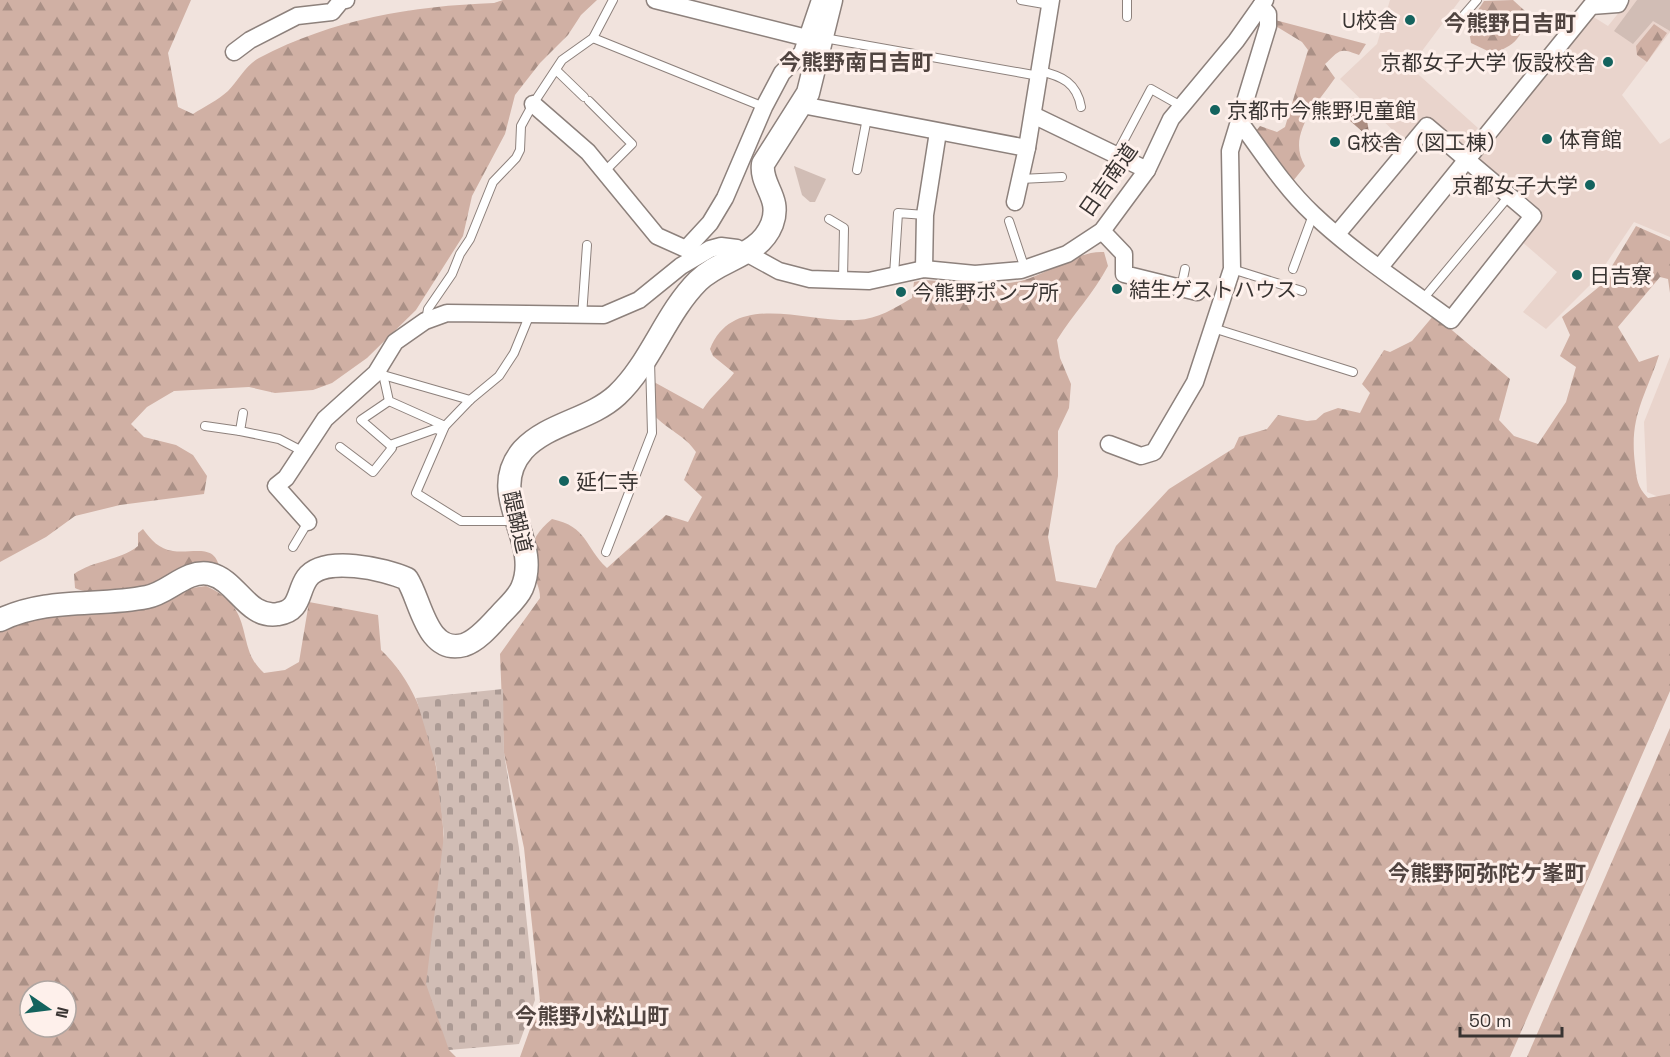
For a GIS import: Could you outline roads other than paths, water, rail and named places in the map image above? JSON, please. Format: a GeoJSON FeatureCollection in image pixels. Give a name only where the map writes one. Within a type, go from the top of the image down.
{"type":"FeatureCollection","features":[{"type":"Feature","properties":{"kind":"main road","name":"醍醐道"},"geometry":{"type":"LineString","coordinates":[[0,620],[26,610],[52,604],[151,597],[184,578],[201,574],[218,577],[254,608],[272,615],[281,614],[296,606],[305,580],[314,572],[350,565],[407,579],[428,629],[445,643],[462,645],[492,623],[522,589],[527,557],[526,546],[509,502],[508,480],[523,451],[534,441],[596,410],[617,396],[648,355],[696,283],[720,264],[747,253],[765,237],[774,215],[775,200],[763,174],[765,159],[802,105],[811,86],[815,38],[831,0]]}},
{"type":"Feature","properties":{"kind":"street"},"geometry":{"type":"LineString","coordinates":[[234,52],[250,40],[297,16],[332,12],[341,1],[346,0]]}},
{"type":"Feature","properties":{"kind":"street"},"geometry":{"type":"LineString","coordinates":[[658,0],[815,38]]}},
{"type":"Feature","properties":{"kind":"street"},"geometry":{"type":"LineString","coordinates":[[533,104],[605,171],[657,236],[686,249],[710,223],[725,198],[764,107],[782,73],[815,38],[820,0]]}},
{"type":"Feature","properties":{"kind":"street"},"geometry":{"type":"LineString","coordinates":[[1380,267],[1592,6],[1618,4],[1620,0]]}},
{"type":"Feature","properties":{"kind":"street"},"geometry":{"type":"LineString","coordinates":[[1015,202],[1034,115],[1051,3]]}},
{"type":"Feature","properties":{"kind":"street"},"geometry":{"type":"LineString","coordinates":[[1109,444],[1141,456],[1159,447],[1195,382],[1232,269],[1230,151],[1268,26],[1268,14],[1263,3]]}},
{"type":"Feature","properties":{"kind":"street","name":"日吉南道"},"geometry":{"type":"LineString","coordinates":[[308,522],[276,486],[286,478],[325,419],[379,374],[395,342],[425,321],[447,313],[604,315],[627,307],[681,266],[710,249],[732,247],[779,271],[810,279],[869,281],[924,269],[975,274],[1025,269],[1077,249],[1102,231],[1147,170],[1162,134],[1181,106],[1224,56],[1263,3]]}},
{"type":"Feature","properties":{"kind":"street"},"geometry":{"type":"LineString","coordinates":[[802,105],[1027,148]]}},
{"type":"Feature","properties":{"kind":"street"},"geometry":{"type":"LineString","coordinates":[[1034,115],[1147,170]]}},
{"type":"Feature","properties":{"kind":"street"},"geometry":{"type":"LineString","coordinates":[[1239,121],[1313,214],[1337,234],[1451,320],[1533,216],[1427,126],[1337,234]]}},
{"type":"Feature","properties":{"kind":"street"},"geometry":{"type":"LineString","coordinates":[[924,269],[925,215],[938,132]]}},
{"type":"Feature","properties":{"kind":"street"},"geometry":{"type":"LineString","coordinates":[[1102,231],[1124,254],[1124,274],[1189,290]]}},
{"type":"Feature","properties":{"kind":"lane"},"geometry":{"type":"LineString","coordinates":[[425,321],[428,309],[452,274],[460,254],[470,239],[493,182],[516,159],[520,150],[522,126],[533,104],[562,60],[593,38],[613,0]]}},
{"type":"Feature","properties":{"kind":"lane"},"geometry":{"type":"LineString","coordinates":[[1021,0],[1051,3]]}},
{"type":"Feature","properties":{"kind":"lane"},"geometry":{"type":"LineString","coordinates":[[1127,0],[1127,17]]}},
{"type":"Feature","properties":{"kind":"lane"},"geometry":{"type":"LineString","coordinates":[[1457,23],[1477,0]]}},
{"type":"Feature","properties":{"kind":"lane"},"geometry":{"type":"LineString","coordinates":[[593,38],[764,107]]}},
{"type":"Feature","properties":{"kind":"lane"},"geometry":{"type":"LineString","coordinates":[[815,38],[1040,73],[1068,81],[1077,93],[1081,107]]}},
{"type":"Feature","properties":{"kind":"lane"},"geometry":{"type":"LineString","coordinates":[[556,70],[632,144],[605,171]]}},
{"type":"Feature","properties":{"kind":"lane"},"geometry":{"type":"LineString","coordinates":[[1116,155],[1151,89],[1181,106]]}},
{"type":"Feature","properties":{"kind":"lane"},"geometry":{"type":"LineString","coordinates":[[858,170],[867,118]]}},
{"type":"Feature","properties":{"kind":"lane"},"geometry":{"type":"LineString","coordinates":[[1020,179],[1062,177]]}},
{"type":"Feature","properties":{"kind":"lane"},"geometry":{"type":"LineString","coordinates":[[1423,299],[1509,196]]}},
{"type":"Feature","properties":{"kind":"lane"},"geometry":{"type":"LineString","coordinates":[[894,275],[898,213],[925,215]]}},
{"type":"Feature","properties":{"kind":"lane"},"geometry":{"type":"LineString","coordinates":[[1293,268],[1313,214]]}},
{"type":"Feature","properties":{"kind":"lane"},"geometry":{"type":"LineString","coordinates":[[829,219],[844,228],[843,279]]}},
{"type":"Feature","properties":{"kind":"lane"},"geometry":{"type":"LineString","coordinates":[[1009,221],[1025,269]]}},
{"type":"Feature","properties":{"kind":"lane"},"geometry":{"type":"LineString","coordinates":[[582,316],[587,245]]}},
{"type":"Feature","properties":{"kind":"lane"},"geometry":{"type":"LineString","coordinates":[[1185,269],[1189,290]]}},
{"type":"Feature","properties":{"kind":"lane"},"geometry":{"type":"LineString","coordinates":[[1232,269],[1302,291]]}},
{"type":"Feature","properties":{"kind":"lane"},"geometry":{"type":"LineString","coordinates":[[515,517],[505,521],[461,521],[416,493],[444,428],[506,367],[530,314]]}},
{"type":"Feature","properties":{"kind":"lane"},"geometry":{"type":"LineString","coordinates":[[1213,327],[1353,372]]}},
{"type":"Feature","properties":{"kind":"lane"},"geometry":{"type":"LineString","coordinates":[[606,552],[605,548],[652,433],[651,364],[648,355]]}},
{"type":"Feature","properties":{"kind":"lane"},"geometry":{"type":"LineString","coordinates":[[379,374],[470,400]]}},
{"type":"Feature","properties":{"kind":"lane"},"geometry":{"type":"LineString","coordinates":[[379,374],[389,401],[444,428]]}},
{"type":"Feature","properties":{"kind":"lane"},"geometry":{"type":"LineString","coordinates":[[340,447],[373,472],[392,448],[361,420],[389,401]]}},
{"type":"Feature","properties":{"kind":"lane"},"geometry":{"type":"LineString","coordinates":[[240,431],[243,413]]}},
{"type":"Feature","properties":{"kind":"lane"},"geometry":{"type":"LineString","coordinates":[[205,426],[279,439],[302,451]]}},
{"type":"Feature","properties":{"kind":"lane"},"geometry":{"type":"LineString","coordinates":[[390,445],[444,428]]}},
{"type":"Feature","properties":{"kind":"lane"},"geometry":{"type":"LineString","coordinates":[[293,547],[308,522]]}},
{"type":"Feature","properties":{"kind":"water"},"geometry":{"type":"Polygon","coordinates":[[[1351,108],[1366,115],[1369,132],[1390,150],[1387,153],[1341,113],[1351,108]]]}},
{"type":"Feature","properties":{"kind":"place","name":"U校舎"},"geometry":{"type":"Point","coordinates":[1410,20]}},
{"type":"Feature","properties":{"kind":"place","name":"京都女子大学 仮設校舎"},"geometry":{"type":"Point","coordinates":[1608,62]}},
{"type":"Feature","properties":{"kind":"place","name":"京都市今熊野児童館"},"geometry":{"type":"Point","coordinates":[1215,110]}},
{"type":"Feature","properties":{"kind":"place","name":"体育館"},"geometry":{"type":"Point","coordinates":[1547,139]}},
{"type":"Feature","properties":{"kind":"place","name":"G校舎（図工棟）"},"geometry":{"type":"Point","coordinates":[1335,142]}},
{"type":"Feature","properties":{"kind":"place","name":"京都女子大学"},"geometry":{"type":"Point","coordinates":[1590,185]}},
{"type":"Feature","properties":{"kind":"place","name":"日吉寮"},"geometry":{"type":"Point","coordinates":[1577,275]}},
{"type":"Feature","properties":{"kind":"place","name":"結生ゲストハウス"},"geometry":{"type":"Point","coordinates":[1117,289]}},
{"type":"Feature","properties":{"kind":"place","name":"今熊野ポンプ所"},"geometry":{"type":"Point","coordinates":[901,292]}},
{"type":"Feature","properties":{"kind":"place","name":"延仁寺"},"geometry":{"type":"Point","coordinates":[564,481]}},
{"type":"Feature","properties":{"kind":"district","name":"今熊野日吉町"},"geometry":{"type":"Point","coordinates":[1510,23]}},
{"type":"Feature","properties":{"kind":"district","name":"今熊野南日吉町"},"geometry":{"type":"Point","coordinates":[856,62]}},
{"type":"Feature","properties":{"kind":"district","name":"今熊野阿弥陀ケ峯町"},"geometry":{"type":"Point","coordinates":[1487,873]}},
{"type":"Feature","properties":{"kind":"district","name":"今熊野小松山町"},"geometry":{"type":"Point","coordinates":[592,1016]}}]}
